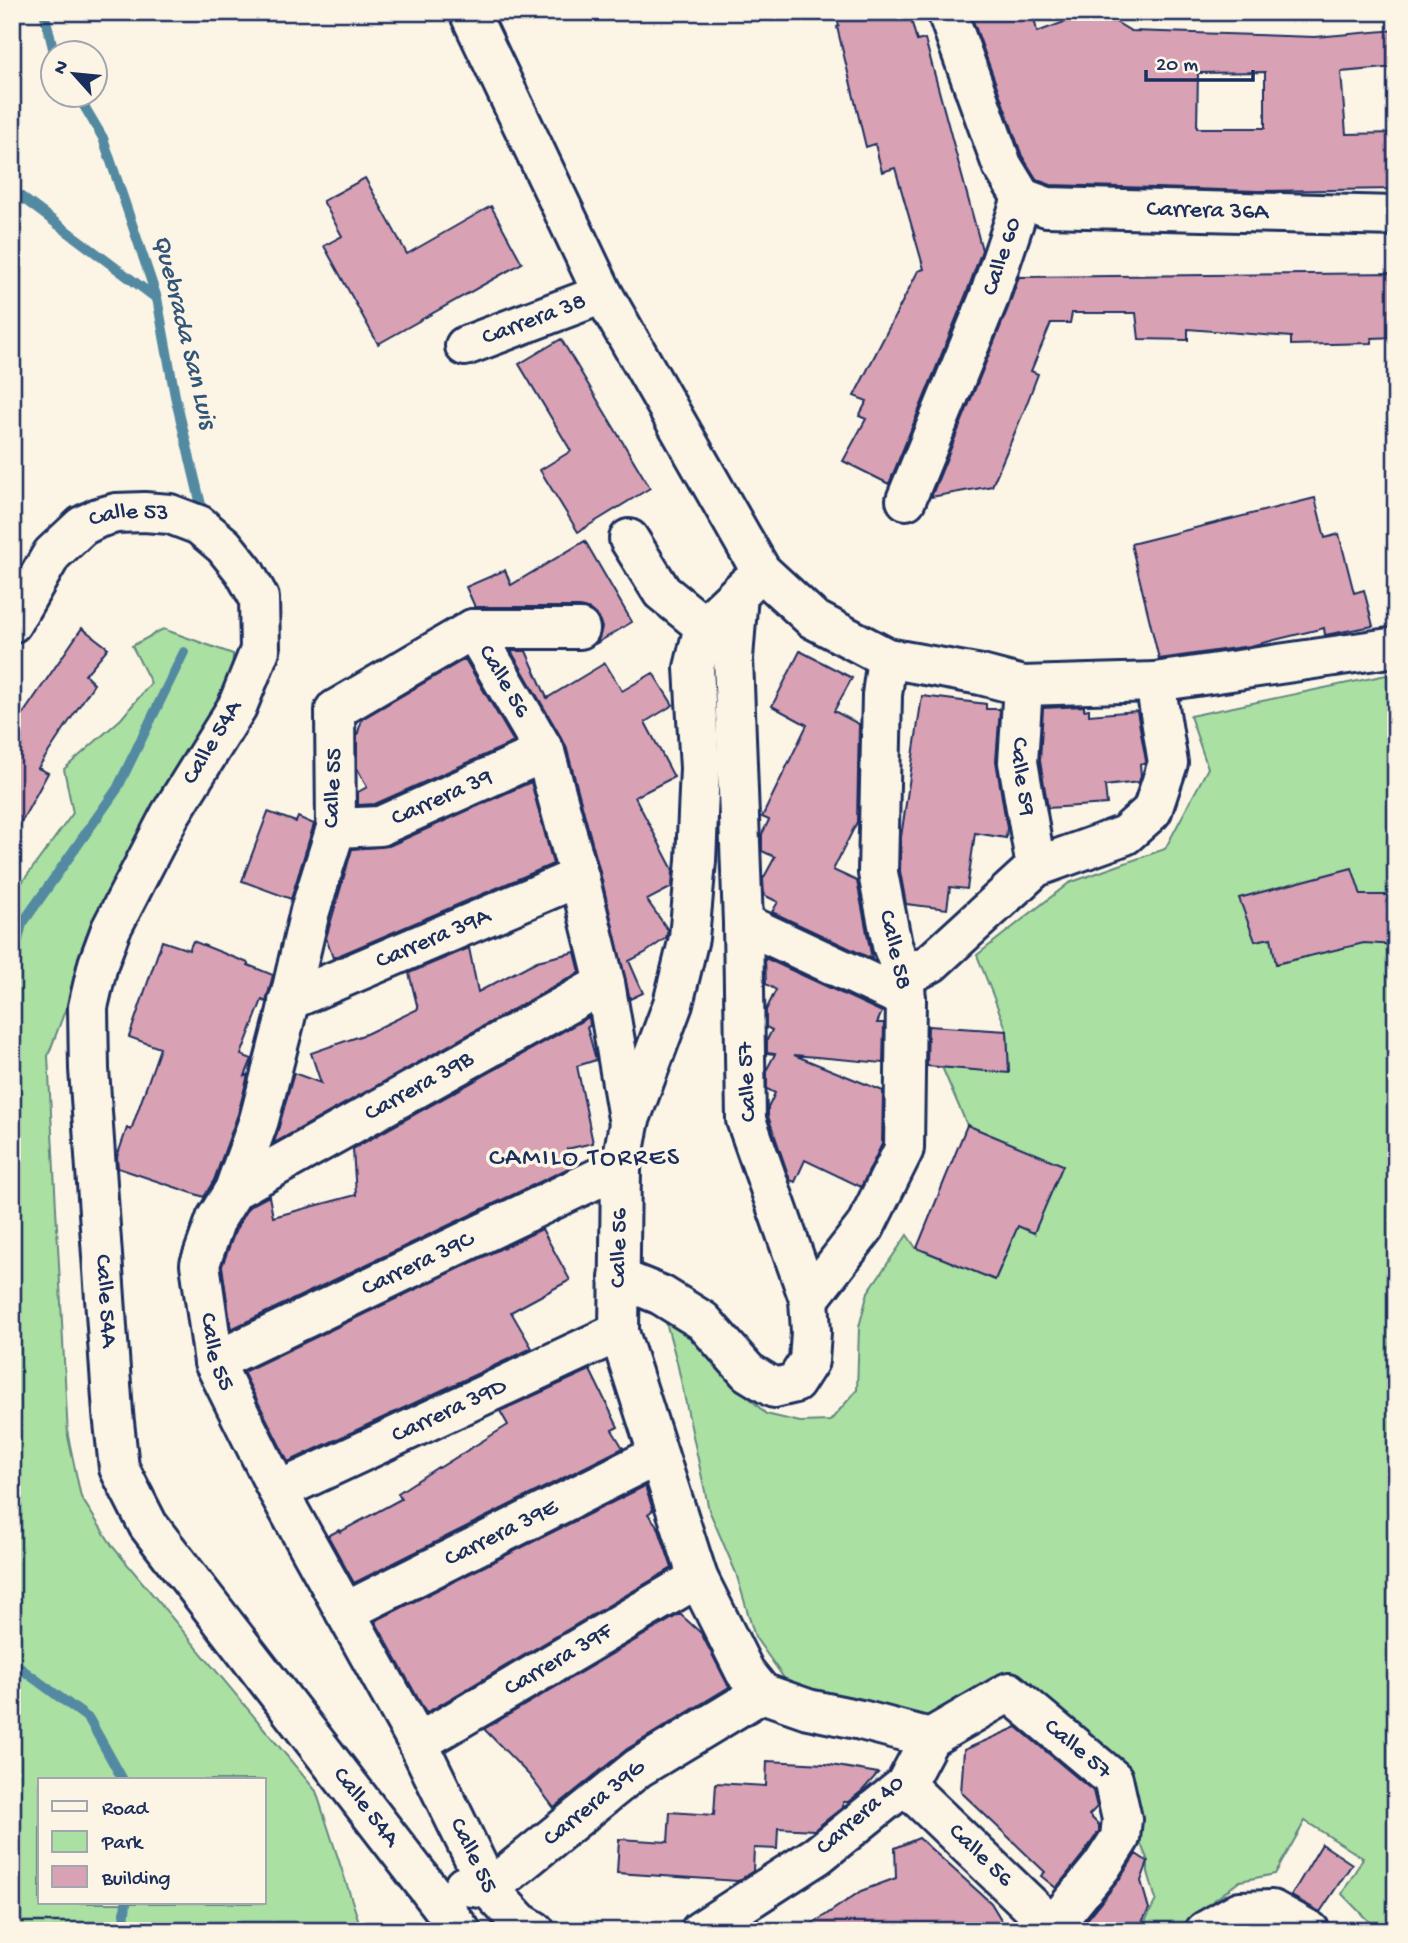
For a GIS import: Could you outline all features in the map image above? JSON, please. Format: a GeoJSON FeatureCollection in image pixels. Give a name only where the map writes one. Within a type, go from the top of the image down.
{"type":"FeatureCollection","features":[{"type":"Feature","properties":{"kind":"street"},"geometry":{"type":"LineString","coordinates":[[469,12],[603,293],[749,583],[887,658],[981,675],[1023,686],[1155,682],[1396,647]]}},
{"type":"Feature","properties":{"kind":"street","name":"Calle 60"},"geometry":{"type":"LineString","coordinates":[[906,500],[988,300],[1022,198],[1002,165],[947,12]]}},
{"type":"Feature","properties":{"kind":"street","name":"Carrera 36A"},"geometry":{"type":"LineString","coordinates":[[1022,198],[1047,207],[1396,216]]}},
{"type":"Feature","properties":{"kind":"street","name":"Carrera 38"},"geometry":{"type":"LineString","coordinates":[[466,346],[603,293]]}},
{"type":"Feature","properties":{"kind":"street","name":"Calle 53"},"geometry":{"type":"LineString","coordinates":[[12,623],[52,554],[82,526],[116,513],[170,514],[199,525],[224,546],[244,570],[259,598]]}},
{"type":"Feature","properties":{"kind":"street"},"geometry":{"type":"LineString","coordinates":[[629,539],[662,592],[704,626]]}},
{"type":"Feature","properties":{"kind":"street"},"geometry":{"type":"LineString","coordinates":[[629,1124],[673,1003],[689,938],[701,768],[694,668],[704,626],[749,583]]}},
{"type":"Feature","properties":{"kind":"street","name":"Calle 57"},"geometry":{"type":"LineString","coordinates":[[619,1278],[661,1295],[703,1321],[748,1372],[774,1388],[795,1383],[809,1361],[809,1299],[746,1121],[743,923],[733,658],[749,583]]}},
{"type":"Feature","properties":{"kind":"street","name":"Calle 54A"},"geometry":{"type":"LineString","coordinates":[[259,598],[260,650],[237,706],[170,815],[111,929],[98,964],[88,1007],[89,1069],[108,1363],[119,1468],[148,1525],[461,1931]]}},
{"type":"Feature","properties":{"kind":"street"},"geometry":{"type":"LineString","coordinates":[[472,629],[580,629]]}},
{"type":"Feature","properties":{"kind":"street","name":"Calle 56"},"geometry":{"type":"LineString","coordinates":[[472,629],[545,752],[605,984],[629,1124],[621,1167],[620,1332],[698,1578],[746,1672],[762,1693]]}},
{"type":"Feature","properties":{"kind":"street","name":"Calle 55"},"geometry":{"type":"LineString","coordinates":[[472,629],[335,710],[336,828],[310,911],[259,1120],[234,1190],[216,1219],[200,1264],[214,1362],[278,1491],[418,1743],[489,1889],[520,1922],[535,1931]]}},
{"type":"Feature","properties":{"kind":"street","name":"Calle 58"},"geometry":{"type":"LineString","coordinates":[[809,1299],[865,1227],[904,1149],[905,988],[892,945],[878,873],[882,695],[887,658]]}},
{"type":"Feature","properties":{"kind":"street"},"geometry":{"type":"LineString","coordinates":[[743,923],[905,988],[1036,867],[1125,835],[1152,811],[1168,763],[1155,682]]}},
{"type":"Feature","properties":{"kind":"street","name":"Calle 59"},"geometry":{"type":"LineString","coordinates":[[1023,686],[1018,762],[1036,867]]}},
{"type":"Feature","properties":{"kind":"street","name":"Carrera 39"},"geometry":{"type":"LineString","coordinates":[[336,828],[380,826],[545,752]]}},
{"type":"Feature","properties":{"kind":"street","name":"Carrera 39A"},"geometry":{"type":"LineString","coordinates":[[288,1001],[579,877]]}},
{"type":"Feature","properties":{"kind":"street","name":"Carrera 39B"},"geometry":{"type":"LineString","coordinates":[[234,1190],[605,984]]}},
{"type":"Feature","properties":{"kind":"street","name":"Carrera 39C"},"geometry":{"type":"LineString","coordinates":[[214,1362],[621,1167]]}},
{"type":"Feature","properties":{"kind":"street","name":"Carrera 39D"},"geometry":{"type":"LineString","coordinates":[[278,1491],[620,1332]]}},
{"type":"Feature","properties":{"kind":"street","name":"Carrera 39E"},"geometry":{"type":"LineString","coordinates":[[345,1612],[657,1455]]}},
{"type":"Feature","properties":{"kind":"street","name":"Carrera 39F"},"geometry":{"type":"LineString","coordinates":[[418,1743],[698,1578]]}},
{"type":"Feature","properties":{"kind":"street","name":"Calle 57"},"geometry":{"type":"LineString","coordinates":[[930,1738],[1009,1692],[1113,1779],[1122,1819],[1120,1838],[1054,1928]]}},
{"type":"Feature","properties":{"kind":"street"},"geometry":{"type":"LineString","coordinates":[[762,1693],[807,1709],[930,1738]]}},
{"type":"Feature","properties":{"kind":"street","name":"Carrera 39G"},"geometry":{"type":"LineString","coordinates":[[489,1889],[638,1768],[762,1693]]}},
{"type":"Feature","properties":{"kind":"street","name":"Carrera 40"},"geometry":{"type":"LineString","coordinates":[[700,1931],[818,1855],[905,1785],[930,1738]]}},
{"type":"Feature","properties":{"kind":"street","name":"Calle 56"},"geometry":{"type":"LineString","coordinates":[[905,1785],[1054,1928]]}},
{"type":"Feature","properties":{"kind":"street"},"geometry":{"type":"LineString","coordinates":[[423,1881],[489,1889]]}},
{"type":"Feature","properties":{"kind":"street"},"geometry":{"type":"LineString","coordinates":[[1205,1931],[1240,1910],[1272,1910],[1310,1931]]}},
{"type":"Feature","properties":{"kind":"green space"},"geometry":{"type":"Polygon","coordinates":[[[163,629],[233,654],[231,695],[115,877],[48,1056],[68,1436],[81,1497],[113,1547],[316,1791],[362,1931],[18,1931],[18,1905],[12,1859],[12,896],[73,813],[64,769],[121,719],[151,683],[132,646],[163,629]]]}},
{"type":"Feature","properties":{"kind":"green space"},"geometry":{"type":"Polygon","coordinates":[[[1396,673],[1396,1931],[1378,1931],[1342,1894],[1363,1858],[1305,1821],[1275,1874],[1240,1881],[1204,1908],[1187,1931],[1140,1931],[1156,1900],[1148,1872],[1148,1861],[1130,1817],[1009,1714],[930,1738],[796,1695],[755,1637],[736,1573],[709,1510],[666,1322],[686,1313],[723,1372],[766,1414],[800,1422],[830,1421],[857,1390],[859,1327],[868,1292],[907,1235],[916,1248],[995,1280],[1009,1248],[1008,1222],[1034,1233],[967,1125],[942,1067],[1009,1072],[1007,1031],[977,955],[1069,883],[1165,849],[1208,768],[1190,716],[1396,673]]]}},
{"type":"Feature","properties":{"kind":"building"},"geometry":{"type":"Polygon","coordinates":[[[835,12],[909,12],[917,41],[925,39],[982,250],[889,484],[843,461],[866,419],[859,416],[867,401],[854,396],[918,271],[924,269],[895,168],[882,172],[875,144],[866,147],[835,12]]]}},
{"type":"Feature","properties":{"kind":"building"},"geometry":{"type":"Polygon","coordinates":[[[970,12],[1033,12],[1037,32],[1092,12],[1099,12],[1131,31],[1315,37],[1396,30],[1396,67],[1341,72],[1346,134],[1396,133],[1396,189],[1258,191],[1051,185],[1037,180],[1022,156],[970,12]],[[1265,72],[1198,73],[1197,128],[1265,128],[1265,72]]]}},
{"type":"Feature","properties":{"kind":"building"},"geometry":{"type":"Polygon","coordinates":[[[365,178],[407,254],[491,206],[522,263],[378,344],[324,246],[342,236],[323,201],[365,178]]]}},
{"type":"Feature","properties":{"kind":"building"},"geometry":{"type":"Polygon","coordinates":[[[1396,273],[1396,337],[1372,338],[1372,343],[1291,345],[1291,337],[1188,329],[1188,340],[1139,339],[1136,313],[1072,313],[1070,323],[1051,323],[1031,371],[1038,374],[992,486],[931,497],[1019,277],[1396,273]]]}},
{"type":"Feature","properties":{"kind":"building"},"geometry":{"type":"Polygon","coordinates":[[[561,339],[650,488],[578,532],[540,470],[571,451],[519,364],[561,339]]]}},
{"type":"Feature","properties":{"kind":"building"},"geometry":{"type":"Polygon","coordinates":[[[1315,498],[1325,538],[1339,534],[1354,593],[1364,590],[1373,626],[1325,635],[1324,628],[1250,646],[1159,659],[1131,544],[1315,498]]]}},
{"type":"Feature","properties":{"kind":"building"},"geometry":{"type":"Polygon","coordinates":[[[585,541],[632,622],[597,643],[602,628],[599,618],[590,610],[580,607],[475,607],[466,587],[505,570],[511,585],[585,541]]]}},
{"type":"Feature","properties":{"kind":"building"},"geometry":{"type":"Polygon","coordinates":[[[82,628],[108,648],[85,675],[94,684],[38,768],[48,773],[12,839],[12,730],[82,628]]]}},
{"type":"Feature","properties":{"kind":"building"},"geometry":{"type":"Polygon","coordinates":[[[511,651],[526,651],[547,698],[605,663],[622,691],[653,673],[673,705],[645,722],[674,777],[635,797],[673,870],[672,887],[647,900],[668,930],[666,938],[629,961],[643,993],[630,999],[566,746],[511,651]]]}},
{"type":"Feature","properties":{"kind":"building"},"geometry":{"type":"Polygon","coordinates":[[[800,651],[852,678],[834,711],[859,724],[857,822],[833,870],[857,881],[872,959],[772,912],[778,902],[764,895],[763,879],[775,857],[762,851],[762,834],[769,820],[762,817],[807,725],[772,706],[800,651]]]}},
{"type":"Feature","properties":{"kind":"building"},"geometry":{"type":"Polygon","coordinates":[[[465,659],[514,742],[375,804],[358,805],[358,792],[367,787],[357,768],[357,736],[362,719],[465,659]]]}},
{"type":"Feature","properties":{"kind":"building"},"geometry":{"type":"Polygon","coordinates":[[[922,696],[986,704],[986,709],[1000,709],[996,761],[1007,828],[1006,838],[975,833],[967,889],[950,887],[947,909],[906,904],[900,871],[901,837],[922,696]]]}},
{"type":"Feature","properties":{"kind":"building"},"geometry":{"type":"Polygon","coordinates":[[[1084,706],[1084,710],[1089,709],[1089,715],[1137,711],[1146,761],[1145,764],[1140,764],[1139,782],[1105,786],[1107,804],[1048,808],[1040,761],[1043,708],[1084,706]]]}},
{"type":"Feature","properties":{"kind":"building"},"geometry":{"type":"Polygon","coordinates":[[[531,782],[553,864],[333,958],[326,938],[352,849],[389,846],[531,782]]]}},
{"type":"Feature","properties":{"kind":"building"},"geometry":{"type":"Polygon","coordinates":[[[268,812],[296,822],[298,817],[314,824],[291,899],[242,881],[268,812]]]}},
{"type":"Feature","properties":{"kind":"building"},"geometry":{"type":"Polygon","coordinates":[[[1352,868],[1361,895],[1396,895],[1396,945],[1364,943],[1276,964],[1271,938],[1255,941],[1239,898],[1352,868]]]}},
{"type":"Feature","properties":{"kind":"building"},"geometry":{"type":"Polygon","coordinates":[[[162,941],[189,950],[193,941],[273,975],[266,1002],[262,1000],[241,1055],[252,1059],[245,1076],[248,1075],[238,1114],[214,1180],[204,1197],[118,1168],[117,1157],[127,1128],[131,1130],[160,1048],[129,1037],[162,941]]]}},
{"type":"Feature","properties":{"kind":"building"},"geometry":{"type":"Polygon","coordinates":[[[469,948],[478,992],[537,961],[575,952],[580,972],[274,1143],[294,1073],[321,1083],[311,1053],[366,1034],[418,1009],[409,973],[469,948]]]}},
{"type":"Feature","properties":{"kind":"building"},"geometry":{"type":"Polygon","coordinates":[[[765,958],[882,1012],[877,1023],[884,1023],[883,1063],[794,1055],[883,1091],[882,1144],[861,1187],[805,1160],[795,1182],[790,1180],[768,1116],[768,1108],[775,1093],[767,1089],[767,1069],[775,1054],[767,1053],[767,1040],[772,1030],[766,1027],[766,1010],[776,990],[766,984],[765,958]]]}},
{"type":"Feature","properties":{"kind":"building"},"geometry":{"type":"Polygon","coordinates":[[[589,1017],[590,1026],[587,1027],[596,1060],[577,1066],[593,1143],[567,1149],[573,1166],[231,1329],[222,1266],[236,1229],[250,1206],[269,1196],[273,1217],[356,1195],[353,1149],[589,1017]]]}},
{"type":"Feature","properties":{"kind":"building"},"geometry":{"type":"Polygon","coordinates":[[[928,1026],[1007,1031],[1009,1073],[927,1066],[928,1026]]]}},
{"type":"Feature","properties":{"kind":"building"},"geometry":{"type":"Polygon","coordinates":[[[967,1125],[1063,1165],[1034,1233],[1018,1226],[995,1280],[917,1248],[967,1125]]]}},
{"type":"Feature","properties":{"kind":"building"},"geometry":{"type":"Polygon","coordinates":[[[542,1229],[570,1280],[511,1312],[532,1348],[288,1462],[243,1372],[542,1229]]]}},
{"type":"Feature","properties":{"kind":"building"},"geometry":{"type":"Polygon","coordinates":[[[590,1370],[618,1427],[612,1430],[623,1448],[354,1583],[328,1536],[401,1499],[398,1493],[508,1425],[500,1411],[590,1370]]]}},
{"type":"Feature","properties":{"kind":"building"},"geometry":{"type":"Polygon","coordinates":[[[645,1486],[653,1510],[648,1514],[658,1527],[672,1568],[426,1713],[375,1621],[645,1486]]]}},
{"type":"Feature","properties":{"kind":"building"},"geometry":{"type":"Polygon","coordinates":[[[680,1614],[701,1633],[729,1687],[627,1749],[554,1808],[529,1775],[484,1729],[680,1614]]]}},
{"type":"Feature","properties":{"kind":"building"},"geometry":{"type":"Polygon","coordinates":[[[1017,1727],[1093,1791],[1097,1807],[1089,1815],[1099,1825],[1099,1831],[1056,1888],[1041,1876],[1045,1872],[961,1792],[964,1750],[1017,1727]]]}},
{"type":"Feature","properties":{"kind":"building"},"geometry":{"type":"Polygon","coordinates":[[[767,1761],[825,1764],[878,1773],[862,1791],[848,1802],[843,1802],[843,1807],[814,1830],[778,1828],[777,1849],[754,1848],[753,1871],[738,1881],[617,1873],[619,1839],[668,1842],[670,1812],[714,1815],[716,1783],[766,1786],[767,1761]]]}},
{"type":"Feature","properties":{"kind":"building"},"geometry":{"type":"Polygon","coordinates":[[[919,1838],[991,1903],[1008,1931],[802,1931],[861,1891],[896,1878],[895,1848],[919,1838]]]}},
{"type":"Feature","properties":{"kind":"building"},"geometry":{"type":"Polygon","coordinates":[[[1322,1844],[1352,1864],[1320,1912],[1291,1896],[1322,1844]]]}},
{"type":"Feature","properties":{"kind":"building"},"geometry":{"type":"Polygon","coordinates":[[[1136,1854],[1148,1862],[1141,1881],[1149,1909],[1137,1931],[1078,1931],[1119,1880],[1136,1854]]]}},
{"type":"Feature","properties":{"kind":"waterway","name":"Quebrada San Luis"},"geometry":{"type":"LineString","coordinates":[[44,12],[50,38]]}},
{"type":"Feature","properties":{"kind":"waterway","name":"Quebrada San Luis"},"geometry":{"type":"LineString","coordinates":[[85,108],[103,138],[157,298],[175,396],[202,509]]}},
{"type":"Feature","properties":{"kind":"waterway"},"geometry":{"type":"LineString","coordinates":[[12,190],[156,298]]}},
{"type":"Feature","properties":{"kind":"waterway","name":"Quebrada San Luis"},"geometry":{"type":"LineString","coordinates":[[12,963],[22,924],[117,789],[184,652]]}},
{"type":"Feature","properties":{"kind":"waterway","name":"Quebrada San Luis"},"geometry":{"type":"LineString","coordinates":[[12,1662],[89,1719],[122,1778]]}},
{"type":"Feature","properties":{"kind":"waterway","name":"Quebrada San Luis"},"geometry":{"type":"LineString","coordinates":[[123,1931],[126,1904]]}},
{"type":"Feature","properties":{"kind":"district","name":"CAMILO TORRES"},"geometry":{"type":"Point","coordinates":[585,1159]}}]}
